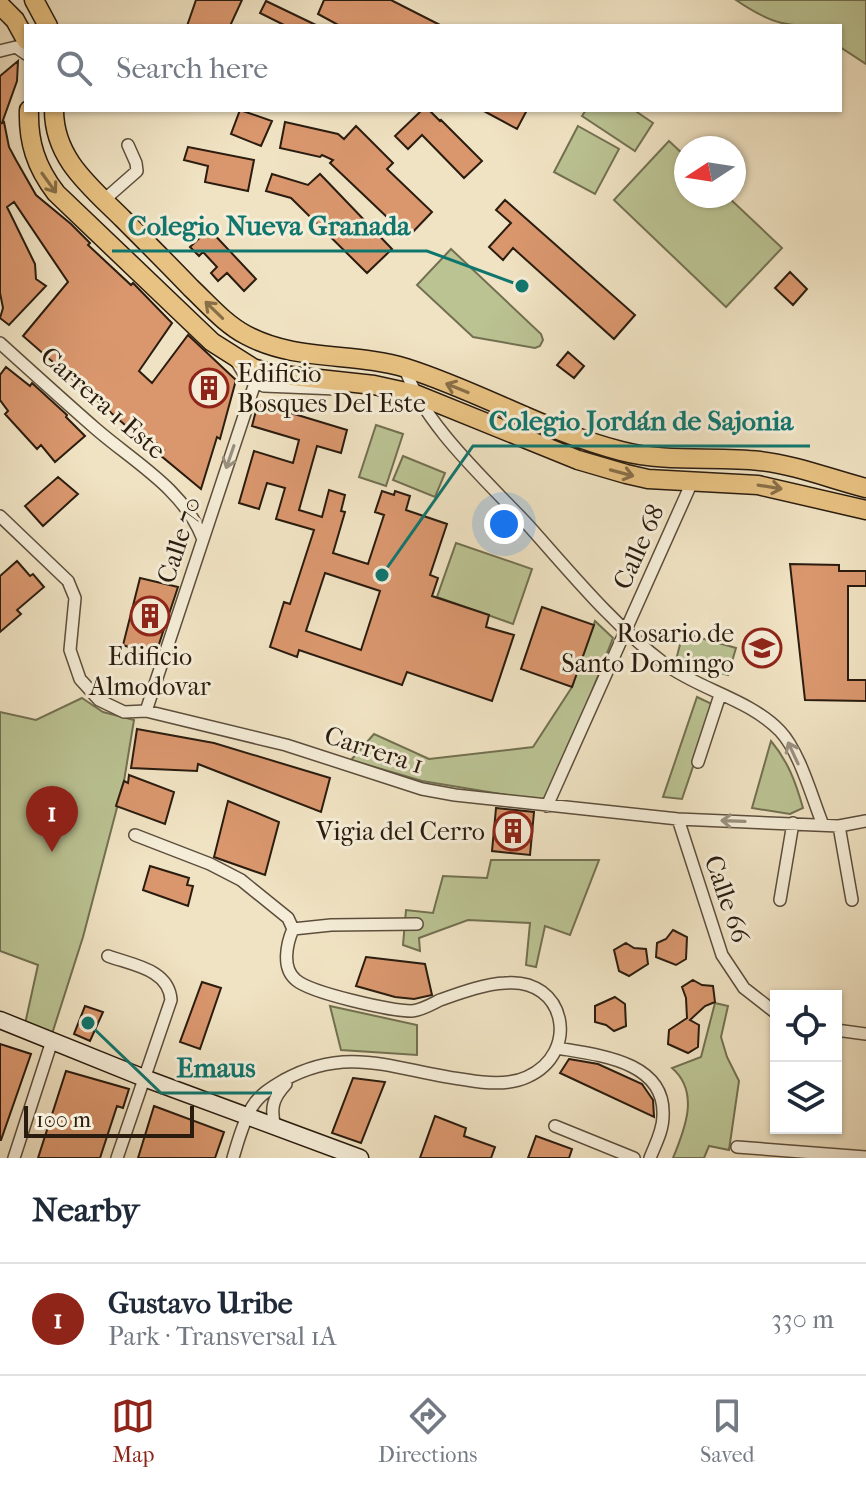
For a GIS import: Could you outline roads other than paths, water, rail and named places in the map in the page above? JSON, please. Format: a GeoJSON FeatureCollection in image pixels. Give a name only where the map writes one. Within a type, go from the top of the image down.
{"type":"FeatureCollection","features":[{"type":"Feature","properties":{"kind":"main road"},"geometry":{"type":"LineString","coordinates":[[34,0],[47,24]]}},
{"type":"Feature","properties":{"kind":"main road"},"geometry":{"type":"LineString","coordinates":[[0,5],[15,20],[11,46]]}},
{"type":"Feature","properties":{"kind":"main road"},"geometry":{"type":"LineString","coordinates":[[29,112],[33,154],[56,193],[212,342],[235,358],[273,374],[374,385],[415,394],[578,460],[648,479],[779,488],[866,510]]}},
{"type":"Feature","properties":{"kind":"main road"},"geometry":{"type":"LineString","coordinates":[[54,112],[64,155],[79,175],[218,315],[244,334],[288,351],[405,368],[618,450],[658,457],[781,464],[866,488]]}},
{"type":"Feature","properties":{"kind":"street"},"geometry":{"type":"LineString","coordinates":[[104,200],[137,171],[128,145]]}},
{"type":"Feature","properties":{"kind":"street","name":"Carrera 1 Este"},"geometry":{"type":"LineString","coordinates":[[0,343],[171,490],[194,517],[202,537]]}},
{"type":"Feature","properties":{"kind":"street"},"geometry":{"type":"LineString","coordinates":[[235,358],[246,377],[274,388],[354,389],[374,385]]}},
{"type":"Feature","properties":{"kind":"street"},"geometry":{"type":"LineString","coordinates":[[405,368],[415,394],[448,438],[626,631],[666,665],[764,718],[786,738],[823,825]]}},
{"type":"Feature","properties":{"kind":"street","name":"Calle 70"},"geometry":{"type":"LineString","coordinates":[[146,711],[255,383]]}},
{"type":"Feature","properties":{"kind":"street","name":"Calle 68"},"geometry":{"type":"LineString","coordinates":[[547,806],[692,482]]}},
{"type":"Feature","properties":{"kind":"street","name":"Carrera 1"},"geometry":{"type":"LineString","coordinates":[[1,518],[68,581],[75,598],[70,650],[80,679],[99,700],[124,712],[146,711],[286,745],[422,789],[678,819],[839,826],[866,821]]}},
{"type":"Feature","properties":{"kind":"street"},"geometry":{"type":"LineString","coordinates":[[698,762],[720,695]]}},
{"type":"Feature","properties":{"kind":"street","name":"Calle 66"},"geometry":{"type":"LineString","coordinates":[[678,819],[722,955],[744,988],[770,1008]]}},
{"type":"Feature","properties":{"kind":"street"},"geometry":{"type":"LineString","coordinates":[[780,900],[793,823]]}},
{"type":"Feature","properties":{"kind":"street"},"geometry":{"type":"LineString","coordinates":[[839,826],[852,900]]}},
{"type":"Feature","properties":{"kind":"street"},"geometry":{"type":"LineString","coordinates":[[135,835],[210,864],[241,880],[288,918],[293,929],[286,957],[289,972],[310,987],[384,1007],[416,1011],[443,999],[499,983],[526,984],[545,994],[555,1005],[560,1020],[561,1034],[557,1048],[540,1070],[524,1079],[484,1083],[350,1060],[325,1063],[295,1075],[262,1095],[247,1116],[233,1158]]}},
{"type":"Feature","properties":{"kind":"street"},"geometry":{"type":"LineString","coordinates":[[293,929],[331,925],[417,924]]}},
{"type":"Feature","properties":{"kind":"street"},"geometry":{"type":"LineString","coordinates":[[108,956],[159,975],[170,992],[170,1006],[117,1158]]}},
{"type":"Feature","properties":{"kind":"street"},"geometry":{"type":"LineString","coordinates":[[0,1020],[144,1078],[360,1158]]}},
{"type":"Feature","properties":{"kind":"street"},"geometry":{"type":"LineString","coordinates":[[842,1031],[866,1034]]}},
{"type":"Feature","properties":{"kind":"street"},"geometry":{"type":"LineString","coordinates":[[14,1158],[52,1041]]}},
{"type":"Feature","properties":{"kind":"street"},"geometry":{"type":"LineString","coordinates":[[557,1048],[591,1054],[642,1071],[651,1079],[662,1102],[661,1131],[650,1158]]}},
{"type":"Feature","properties":{"kind":"street"},"geometry":{"type":"LineString","coordinates":[[275,1127],[274,1099],[295,1075]]}},
{"type":"Feature","properties":{"kind":"street"},"geometry":{"type":"LineString","coordinates":[[555,1126],[634,1158]]}},
{"type":"Feature","properties":{"kind":"street"},"geometry":{"type":"LineString","coordinates":[[737,1147],[866,1157]]}},
{"type":"Feature","properties":{"kind":"place","name":"Colegio Nueva Granada"},"geometry":{"type":"Point","coordinates":[522,286]}},
{"type":"Feature","properties":{"kind":"place","name":"Edificio Bosques Del Este"},"geometry":{"type":"Point","coordinates":[209,388]}},
{"type":"Feature","properties":{"kind":"place","name":"Colegio Jordán de Sajonia"},"geometry":{"type":"Point","coordinates":[382,575]}},
{"type":"Feature","properties":{"kind":"place","name":"Edificio Almodovar"},"geometry":{"type":"Point","coordinates":[150,616]}},
{"type":"Feature","properties":{"kind":"place","name":"Rosario de Santo Domingo"},"geometry":{"type":"Point","coordinates":[762,648]}},
{"type":"Feature","properties":{"kind":"place","name":"Vigia del Cerro"},"geometry":{"type":"Point","coordinates":[513,831]}},
{"type":"Feature","properties":{"kind":"place","name":"Gustavo Uribe"},"geometry":{"type":"Point","coordinates":[52,852]}},
{"type":"Feature","properties":{"kind":"place","name":"Emaus"},"geometry":{"type":"Point","coordinates":[88,1023]}}]}
